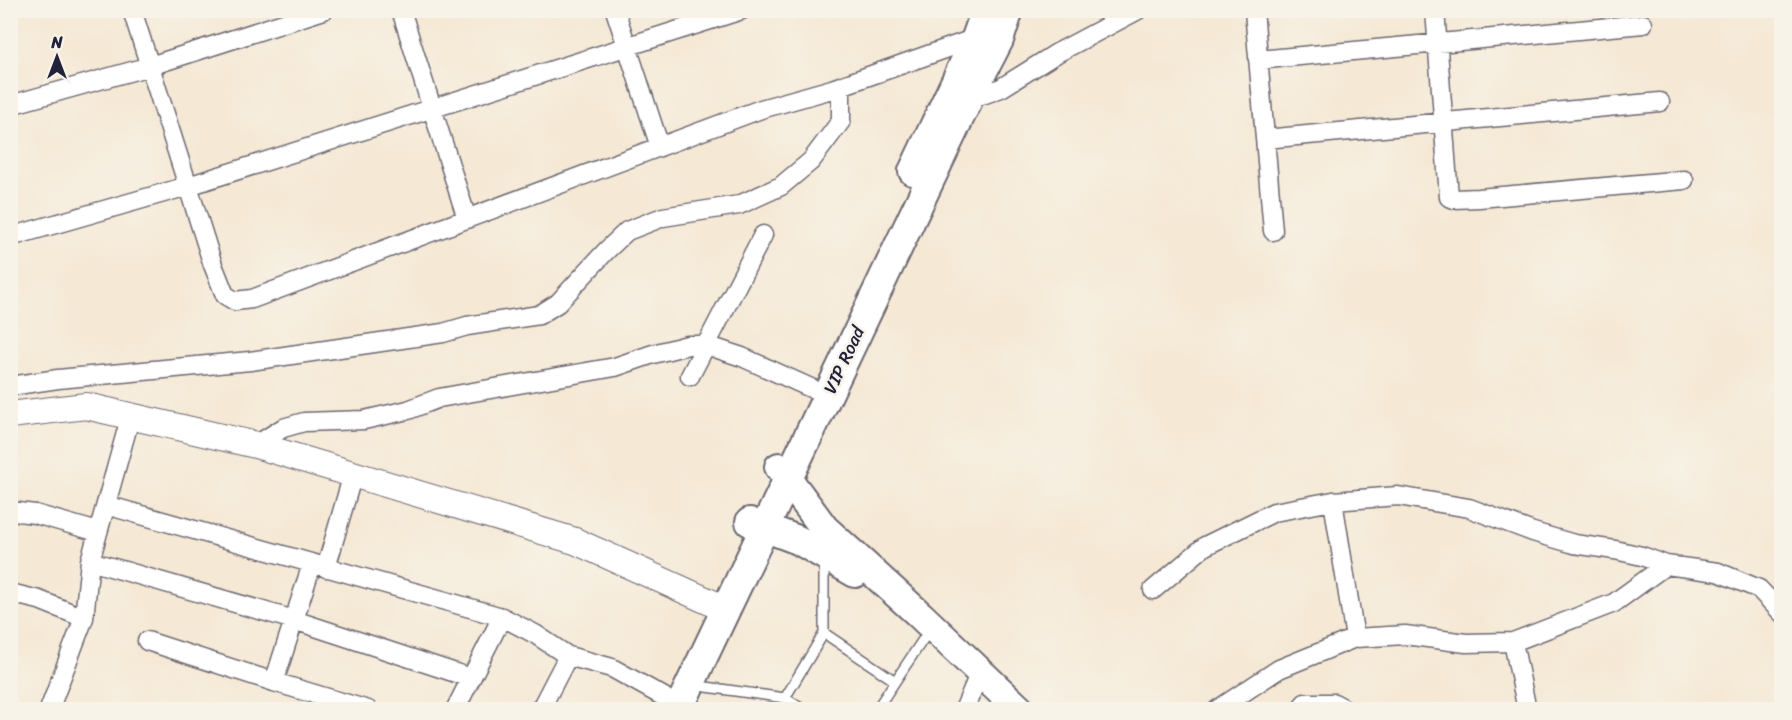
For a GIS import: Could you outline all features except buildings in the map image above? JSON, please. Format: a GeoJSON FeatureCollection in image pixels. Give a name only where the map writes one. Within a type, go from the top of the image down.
{"type":"FeatureCollection","features":[{"type":"Feature","properties":{"kind":"main road","name":"VIP Road"},"geometry":{"type":"LineString","coordinates":[[672,700],[783,472],[959,94],[986,10]]}},
{"type":"Feature","properties":{"kind":"main road","name":"VIP Road"},"geometry":{"type":"LineString","coordinates":[[783,472],[813,389],[959,94],[999,40],[1009,10]]}},
{"type":"Feature","properties":{"kind":"main road"},"geometry":{"type":"LineString","coordinates":[[10,415],[86,405],[256,444],[575,541],[718,606]]}},
{"type":"Feature","properties":{"kind":"main road"},"geometry":{"type":"LineString","coordinates":[[783,472],[824,528],[926,620],[1020,710]]}},
{"type":"Feature","properties":{"kind":"main road"},"geometry":{"type":"LineString","coordinates":[[757,525],[798,540],[824,554],[926,620]]}},
{"type":"Feature","properties":{"kind":"street"},"geometry":{"type":"LineString","coordinates":[[132,10],[213,265],[225,295],[235,301],[252,299],[761,109],[841,86],[976,38]]}},
{"type":"Feature","properties":{"kind":"street"},"geometry":{"type":"LineString","coordinates":[[10,105],[150,66],[324,10]]}},
{"type":"Feature","properties":{"kind":"street"},"geometry":{"type":"LineString","coordinates":[[401,10],[467,219]]}},
{"type":"Feature","properties":{"kind":"street"},"geometry":{"type":"LineString","coordinates":[[615,10],[660,147]]}},
{"type":"Feature","properties":{"kind":"street"},"geometry":{"type":"LineString","coordinates":[[10,237],[188,186],[742,10]]}},
{"type":"Feature","properties":{"kind":"street"},"geometry":{"type":"LineString","coordinates":[[959,94],[1001,88],[1057,53],[1138,10]]}},
{"type":"Feature","properties":{"kind":"street"},"geometry":{"type":"LineString","coordinates":[[1254,10],[1272,231]]}},
{"type":"Feature","properties":{"kind":"street"},"geometry":{"type":"LineString","coordinates":[[1435,10],[1449,197],[1454,199],[1684,180]]}},
{"type":"Feature","properties":{"kind":"street"},"geometry":{"type":"LineString","coordinates":[[1258,60],[1643,24]]}},
{"type":"Feature","properties":{"kind":"street"},"geometry":{"type":"LineString","coordinates":[[10,386],[250,361],[443,333],[467,326],[539,315],[558,303],[627,231],[663,217],[739,205],[781,186],[811,161],[841,122],[841,86]]}},
{"type":"Feature","properties":{"kind":"street"},"geometry":{"type":"LineString","coordinates":[[1265,139],[1660,102]]}},
{"type":"Feature","properties":{"kind":"street"},"geometry":{"type":"LineString","coordinates":[[690,376],[763,236]]}},
{"type":"Feature","properties":{"kind":"street"},"geometry":{"type":"LineString","coordinates":[[256,444],[283,428],[304,422],[364,420],[408,410],[439,398],[615,367],[688,345],[706,345],[742,357],[813,389]]}},
{"type":"Feature","properties":{"kind":"street"},"geometry":{"type":"LineString","coordinates":[[65,379],[69,408]]}},
{"type":"Feature","properties":{"kind":"street"},"geometry":{"type":"LineString","coordinates":[[49,710],[84,618],[90,561],[131,415]]}},
{"type":"Feature","properties":{"kind":"street"},"geometry":{"type":"LineString","coordinates":[[274,682],[294,620],[319,566],[353,474]]}},
{"type":"Feature","properties":{"kind":"street"},"geometry":{"type":"LineString","coordinates":[[1153,590],[1204,546],[1274,512],[1333,501],[1398,496],[1469,508],[1533,532],[1574,544],[1633,554],[1666,565],[1718,572],[1759,589],[1782,613]]}},
{"type":"Feature","properties":{"kind":"street"},"geometry":{"type":"LineString","coordinates":[[1333,501],[1354,638]]}},
{"type":"Feature","properties":{"kind":"street"},"geometry":{"type":"LineString","coordinates":[[106,505],[502,617],[535,634],[568,656],[612,668],[672,700]]}},
{"type":"Feature","properties":{"kind":"street"},"geometry":{"type":"LineString","coordinates":[[10,511],[35,514],[98,532]]}},
{"type":"Feature","properties":{"kind":"street"},"geometry":{"type":"LineString","coordinates":[[90,561],[294,620],[471,678]]}},
{"type":"Feature","properties":{"kind":"street"},"geometry":{"type":"LineString","coordinates":[[1217,710],[1279,669],[1354,638],[1405,636],[1466,643],[1513,642],[1614,603],[1666,565]]}},
{"type":"Feature","properties":{"kind":"street"},"geometry":{"type":"LineString","coordinates":[[10,593],[39,600],[84,618]]}},
{"type":"Feature","properties":{"kind":"street"},"geometry":{"type":"LineString","coordinates":[[455,710],[502,617]]}},
{"type":"Feature","properties":{"kind":"street"},"geometry":{"type":"LineString","coordinates":[[147,641],[368,710]]}},
{"type":"Feature","properties":{"kind":"street"},"geometry":{"type":"LineString","coordinates":[[1513,642],[1527,710]]}},
{"type":"Feature","properties":{"kind":"street"},"geometry":{"type":"LineString","coordinates":[[540,710],[568,656]]}},
{"type":"Feature","properties":{"kind":"street"},"geometry":{"type":"LineString","coordinates":[[964,710],[980,672]]}},
{"type":"Feature","properties":{"kind":"street"},"geometry":{"type":"LineString","coordinates":[[1299,710],[1305,703],[1334,703],[1347,710]]}},
{"type":"Feature","properties":{"kind":"lane"},"geometry":{"type":"LineString","coordinates":[[785,698],[824,633],[824,554]]}},
{"type":"Feature","properties":{"kind":"lane"},"geometry":{"type":"LineString","coordinates":[[876,710],[895,681],[926,620]]}},
{"type":"Feature","properties":{"kind":"lane"},"geometry":{"type":"LineString","coordinates":[[824,633],[895,681]]}},
{"type":"Feature","properties":{"kind":"lane"},"geometry":{"type":"LineString","coordinates":[[672,700],[785,698],[804,710]]}}]}
